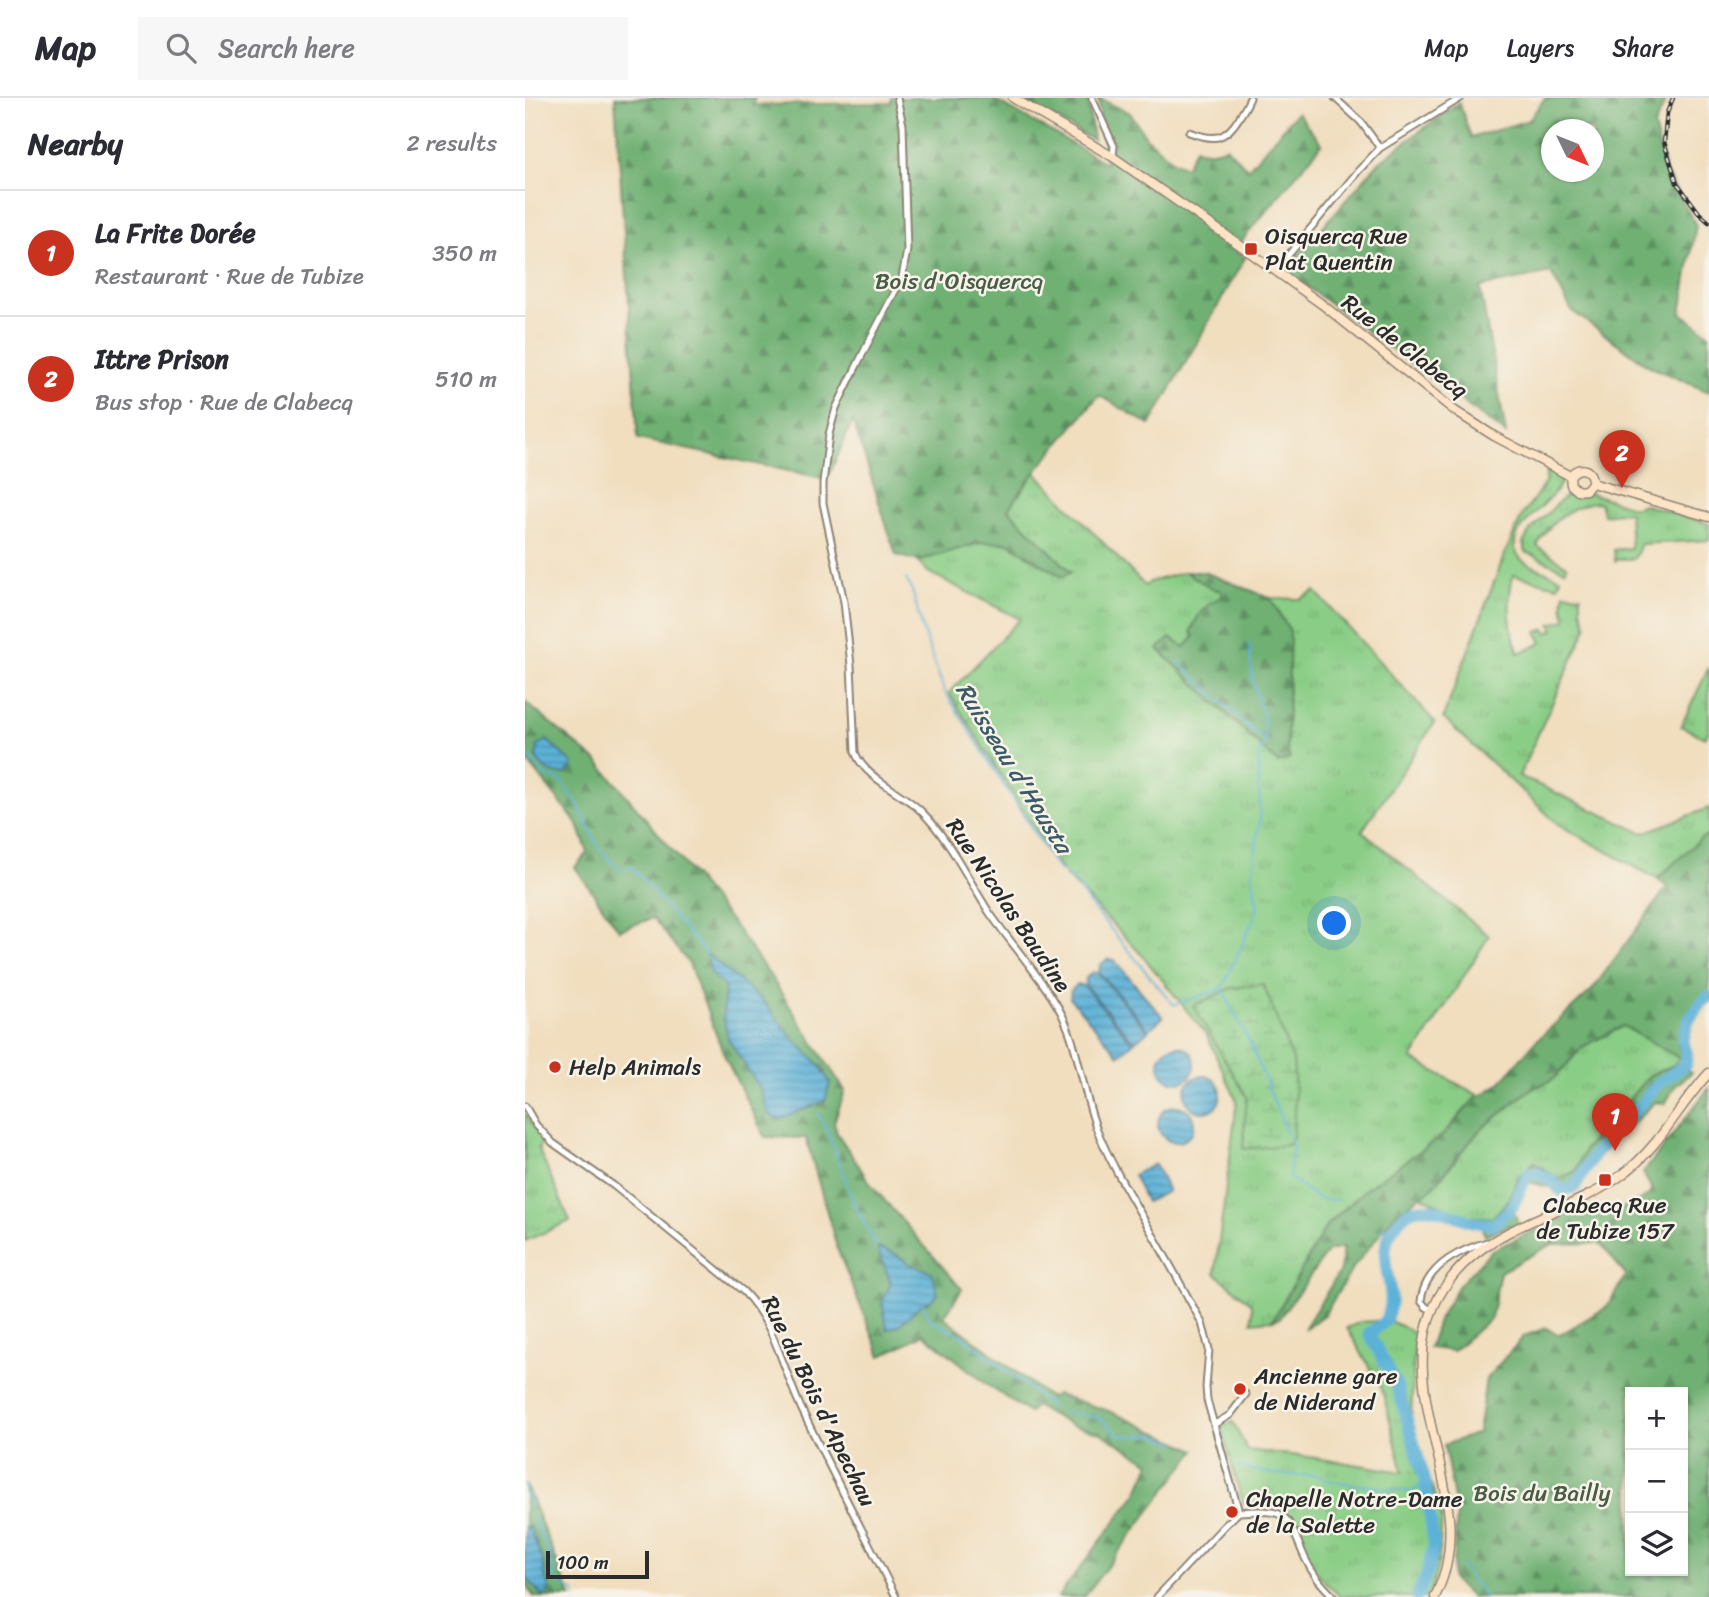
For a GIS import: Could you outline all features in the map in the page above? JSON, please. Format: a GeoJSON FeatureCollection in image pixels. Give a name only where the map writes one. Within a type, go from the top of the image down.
{"type":"FeatureCollection","features":[{"type":"Feature","properties":{"kind":"street","name":"Rue Nicolas Baudine"},"geometry":{"type":"LineString","coordinates":[[897,98],[903,125],[906,261],[902,278],[836,408],[829,434],[823,483],[844,602],[851,665],[855,752],[857,760],[867,772],[912,803],[930,821],[955,854],[1000,928],[1056,1003],[1068,1029],[1090,1109],[1104,1146],[1202,1323],[1209,1349],[1206,1393],[1239,1513]]}},
{"type":"Feature","properties":{"kind":"street","name":"Rue de Clabecq"},"geometry":{"type":"LineString","coordinates":[[1013,98],[1113,157],[1276,270],[1455,411],[1505,443],[1570,475]]}},
{"type":"Feature","properties":{"kind":"street"},"geometry":{"type":"LineString","coordinates":[[1092,98],[1114,146],[1113,157]]}},
{"type":"Feature","properties":{"kind":"street"},"geometry":{"type":"LineString","coordinates":[[1189,132],[1205,138],[1226,135],[1250,98]]}},
{"type":"Feature","properties":{"kind":"street"},"geometry":{"type":"LineString","coordinates":[[1335,98],[1361,122],[1380,148]]}},
{"type":"Feature","properties":{"kind":"street"},"geometry":{"type":"LineString","coordinates":[[1276,270],[1380,148],[1461,98]]}},
{"type":"Feature","properties":{"kind":"street","name":"Rue de Clabecq"},"geometry":{"type":"LineString","coordinates":[[1579,469],[1587,470],[1592,476],[1592,484],[1586,490],[1577,491],[1571,485],[1570,475],[1579,469]]}},
{"type":"Feature","properties":{"kind":"street","name":"Rue de Clabecq"},"geometry":{"type":"LineString","coordinates":[[1592,484],[1709,517]]}},
{"type":"Feature","properties":{"kind":"street"},"geometry":{"type":"LineString","coordinates":[[1432,1310],[1421,1301],[1425,1285],[1436,1268],[1466,1250],[1493,1241],[1595,1192],[1624,1174],[1649,1150],[1709,1073]]}},
{"type":"Feature","properties":{"kind":"street","name":"Rue du Bois d'Apechau"},"geometry":{"type":"LineString","coordinates":[[525,1106],[536,1125],[553,1143],[614,1186],[755,1303],[771,1334],[804,1416],[897,1597]]}},
{"type":"Feature","properties":{"kind":"street"},"geometry":{"type":"LineString","coordinates":[[1435,1597],[1447,1562],[1449,1538],[1447,1503],[1426,1405],[1423,1344],[1432,1310],[1444,1287],[1470,1258],[1493,1241]]}},
{"type":"Feature","properties":{"kind":"street"},"geometry":{"type":"LineString","coordinates":[[1215,1424],[1230,1415],[1246,1394]]}},
{"type":"Feature","properties":{"kind":"street"},"geometry":{"type":"LineString","coordinates":[[1157,1597],[1239,1513],[1271,1512],[1279,1514],[1292,1526],[1313,1573],[1334,1597]]}},
{"type":"Feature","properties":{"kind":"green space","name":"Bois d'Oisquercq"},"geometry":{"type":"Polygon","coordinates":[[[615,98],[755,98],[753,105],[891,103],[891,98],[991,98],[1106,163],[1098,98],[1130,113],[1146,137],[1174,162],[1186,167],[1195,148],[1210,151],[1226,147],[1248,169],[1297,112],[1322,144],[1234,250],[1245,258],[1150,425],[1099,395],[1008,509],[1071,572],[1062,577],[1009,543],[982,542],[918,561],[896,555],[853,421],[827,479],[638,439],[615,98]]]}},
{"type":"Feature","properties":{"kind":"green space"},"geometry":{"type":"Polygon","coordinates":[[[1017,98],[1088,98],[1093,140],[1017,98]]]}},
{"type":"Feature","properties":{"kind":"green space"},"geometry":{"type":"Polygon","coordinates":[[[1545,98],[1667,98],[1654,126],[1665,171],[1696,225],[1681,313],[1709,334],[1709,392],[1649,366],[1572,311],[1551,273],[1480,287],[1506,434],[1285,270],[1380,161],[1459,102],[1471,138],[1529,120],[1545,98]]]}},
{"type":"Feature","properties":{"kind":"green space"},"geometry":{"type":"Polygon","coordinates":[[[1547,470],[1562,479],[1549,499],[1521,528],[1515,549],[1524,561],[1561,578],[1558,586],[1513,575],[1509,605],[1513,634],[1519,653],[1542,643],[1537,632],[1545,629],[1548,633],[1554,630],[1551,624],[1566,620],[1563,605],[1565,593],[1581,595],[1581,608],[1587,627],[1519,776],[1643,833],[1709,808],[1709,835],[1701,839],[1657,879],[1559,825],[1443,718],[1504,556],[1522,516],[1545,483],[1547,470]]]}},
{"type":"Feature","properties":{"kind":"green space"},"geometry":{"type":"Polygon","coordinates":[[[1035,472],[1145,586],[1150,582],[1185,572],[1204,572],[1270,598],[1300,599],[1315,591],[1435,722],[1362,831],[1489,936],[1412,1059],[1478,1095],[1443,1135],[1367,1188],[1327,1225],[1273,1320],[1252,1322],[1252,1304],[1215,1273],[1237,1101],[1206,1034],[1143,956],[1063,873],[949,693],[1020,619],[928,572],[918,561],[982,542],[1009,543],[1062,577],[1071,572],[1008,510],[1035,472]]]}},
{"type":"Feature","properties":{"kind":"green space"},"geometry":{"type":"Polygon","coordinates":[[[1590,493],[1635,508],[1643,504],[1709,524],[1709,540],[1641,544],[1634,559],[1615,561],[1614,550],[1631,548],[1629,512],[1603,515],[1600,502],[1581,506],[1563,515],[1548,529],[1537,546],[1567,566],[1565,570],[1526,552],[1523,543],[1530,531],[1563,498],[1570,494],[1583,496],[1590,493]]]}},
{"type":"Feature","properties":{"kind":"green space"},"geometry":{"type":"Polygon","coordinates":[[[1185,572],[1204,572],[1270,598],[1290,631],[1287,748],[1290,759],[1278,763],[1158,649],[1170,638],[1185,647],[1194,637],[1191,631],[1199,614],[1222,596],[1221,591],[1185,572]]]}},
{"type":"Feature","properties":{"kind":"green space"},"geometry":{"type":"Polygon","coordinates":[[[1709,667],[1709,730],[1705,738],[1681,726],[1709,667]]]}},
{"type":"Feature","properties":{"kind":"green space"},"geometry":{"type":"Polygon","coordinates":[[[525,702],[599,763],[733,924],[771,977],[845,1091],[834,1122],[837,1133],[872,1186],[962,1289],[944,1317],[1050,1398],[1056,1394],[1109,1411],[1196,1450],[1084,1597],[1058,1597],[1137,1493],[1150,1463],[1099,1432],[1073,1426],[1035,1406],[1029,1413],[990,1387],[924,1334],[881,1356],[838,1251],[806,1138],[765,1137],[725,1057],[689,964],[653,918],[619,930],[575,867],[588,853],[578,825],[525,758],[525,702]]]}},
{"type":"Feature","properties":{"kind":"green space"},"geometry":{"type":"Polygon","coordinates":[[[1709,835],[1709,997],[1687,1015],[1678,1046],[1688,1063],[1623,1026],[1582,1047],[1554,1079],[1531,1089],[1478,1132],[1433,1187],[1394,1216],[1353,1268],[1324,1315],[1304,1329],[1340,1271],[1343,1248],[1328,1251],[1280,1318],[1273,1320],[1327,1225],[1367,1188],[1443,1135],[1478,1095],[1481,1096],[1501,1082],[1534,1043],[1592,990],[1667,887],[1657,879],[1701,838],[1709,835]]]}},
{"type":"Feature","properties":{"kind":"green space"},"geometry":{"type":"Polygon","coordinates":[[[1263,984],[1293,1060],[1293,1138],[1288,1145],[1243,1149],[1247,1097],[1193,1006],[1231,988],[1263,984]]]}},
{"type":"Feature","properties":{"kind":"green space"},"geometry":{"type":"Polygon","coordinates":[[[1623,1026],[1679,1058],[1674,1065],[1650,1075],[1585,1149],[1576,1171],[1559,1179],[1520,1175],[1506,1203],[1493,1218],[1464,1216],[1421,1196],[1433,1187],[1478,1132],[1531,1089],[1554,1079],[1582,1047],[1623,1026]]]}},
{"type":"Feature","properties":{"kind":"green space"},"geometry":{"type":"Polygon","coordinates":[[[1674,1065],[1692,1072],[1675,1086],[1665,1104],[1655,1102],[1601,1150],[1583,1182],[1562,1190],[1529,1182],[1514,1211],[1518,1223],[1485,1235],[1481,1227],[1469,1225],[1464,1216],[1493,1218],[1506,1203],[1520,1175],[1534,1162],[1559,1179],[1576,1171],[1585,1149],[1650,1075],[1674,1065]]]}},
{"type":"Feature","properties":{"kind":"green space","name":"Bois du Bailly"},"geometry":{"type":"Polygon","coordinates":[[[1709,1088],[1709,1597],[1471,1597],[1452,1579],[1457,1514],[1444,1445],[1478,1433],[1486,1379],[1524,1336],[1546,1328],[1559,1335],[1607,1307],[1626,1275],[1600,1243],[1552,1244],[1500,1272],[1491,1318],[1453,1351],[1429,1348],[1439,1318],[1459,1285],[1492,1250],[1588,1206],[1592,1214],[1625,1207],[1640,1201],[1653,1191],[1643,1173],[1709,1088]]]}},
{"type":"Feature","properties":{"kind":"green space"},"geometry":{"type":"Polygon","coordinates":[[[525,1113],[545,1140],[538,1148],[570,1221],[525,1241],[525,1113]]]}},
{"type":"Feature","properties":{"kind":"green space"},"geometry":{"type":"Polygon","coordinates":[[[1388,1320],[1415,1333],[1411,1420],[1442,1518],[1439,1560],[1427,1597],[1341,1597],[1313,1568],[1293,1519],[1274,1508],[1251,1508],[1242,1501],[1221,1427],[1233,1422],[1247,1450],[1403,1472],[1382,1389],[1347,1328],[1361,1322],[1388,1320]]]}},
{"type":"Feature","properties":{"kind":"green space"},"geometry":{"type":"Polygon","coordinates":[[[525,1483],[571,1597],[534,1597],[525,1582],[525,1483]]]}},
{"type":"Feature","properties":{"kind":"water"},"geometry":{"type":"Polygon","coordinates":[[[547,740],[573,764],[565,774],[548,770],[536,758],[538,746],[547,740]]]}},
{"type":"Feature","properties":{"kind":"water"},"geometry":{"type":"Polygon","coordinates":[[[706,953],[763,1001],[790,1035],[819,1064],[830,1082],[825,1101],[778,1120],[768,1113],[761,1090],[728,1039],[723,1014],[725,988],[711,973],[706,953]]]}},
{"type":"Feature","properties":{"kind":"water"},"geometry":{"type":"Polygon","coordinates":[[[1108,959],[1114,960],[1163,1017],[1149,1030],[1099,972],[1100,965],[1108,959]]]}},
{"type":"Feature","properties":{"kind":"water"},"geometry":{"type":"Polygon","coordinates":[[[1093,972],[1099,974],[1148,1031],[1134,1042],[1085,985],[1086,978],[1093,972]]]}},
{"type":"Feature","properties":{"kind":"water"},"geometry":{"type":"Polygon","coordinates":[[[1078,984],[1084,986],[1133,1043],[1119,1055],[1070,998],[1071,990],[1078,984]]]}},
{"type":"Feature","properties":{"kind":"water"},"geometry":{"type":"Polygon","coordinates":[[[1177,1046],[1190,1051],[1195,1064],[1190,1077],[1177,1082],[1164,1077],[1159,1064],[1164,1051],[1177,1046]]]}},
{"type":"Feature","properties":{"kind":"water"},"geometry":{"type":"Polygon","coordinates":[[[1203,1076],[1216,1081],[1221,1094],[1216,1107],[1203,1112],[1190,1107],[1185,1094],[1190,1081],[1203,1076]]]}},
{"type":"Feature","properties":{"kind":"water"},"geometry":{"type":"Polygon","coordinates":[[[1176,1106],[1189,1111],[1194,1124],[1189,1137],[1176,1142],[1163,1137],[1158,1124],[1163,1111],[1176,1106]]]}},
{"type":"Feature","properties":{"kind":"water"},"geometry":{"type":"Polygon","coordinates":[[[1155,1164],[1168,1191],[1146,1202],[1133,1175],[1155,1164]]]}},
{"type":"Feature","properties":{"kind":"water"},"geometry":{"type":"Polygon","coordinates":[[[877,1247],[897,1255],[909,1264],[932,1272],[938,1294],[923,1303],[898,1326],[887,1329],[882,1302],[891,1283],[877,1247]]]}},
{"type":"Feature","properties":{"kind":"water"},"geometry":{"type":"Polygon","coordinates":[[[529,1526],[542,1558],[550,1591],[542,1596],[525,1576],[525,1529],[529,1526]]]}},
{"type":"Feature","properties":{"kind":"waterway","name":"Ruisseau d'Housta"},"geometry":{"type":"LineString","coordinates":[[906,579],[912,590],[944,690],[1056,867],[1077,884],[1088,902],[1174,1005],[1222,989],[1251,1045],[1293,1147],[1289,1177],[1319,1199],[1338,1200]]}},
{"type":"Feature","properties":{"kind":"waterway"},"geometry":{"type":"LineString","coordinates":[[1249,644],[1253,683],[1264,718],[1265,739]]}},
{"type":"Feature","properties":{"kind":"waterway"},"geometry":{"type":"LineString","coordinates":[[1178,661],[1265,742],[1258,756],[1260,819],[1252,875],[1258,909],[1222,989]]}},
{"type":"Feature","properties":{"kind":"waterway"},"geometry":{"type":"LineString","coordinates":[[525,753],[547,778],[560,780],[577,803],[599,848],[621,871],[632,867],[706,954]]}},
{"type":"Feature","properties":{"kind":"waterway"},"geometry":{"type":"LineString","coordinates":[[1417,1597],[1434,1545],[1425,1480],[1397,1386],[1369,1333],[1386,1319],[1390,1307],[1391,1296],[1385,1262],[1388,1238],[1402,1217],[1418,1209],[1434,1209],[1474,1222],[1495,1224],[1513,1206],[1528,1174],[1538,1173],[1551,1180],[1561,1191],[1575,1187],[1595,1153],[1659,1083],[1686,1064],[1687,1053],[1683,1042],[1688,1021],[1709,996]]}},
{"type":"Feature","properties":{"kind":"waterway"},"geometry":{"type":"LineString","coordinates":[[818,1114],[828,1132],[854,1203],[877,1247]]}},
{"type":"Feature","properties":{"kind":"waterway","name":"Ruisseau d'Housta"},"geometry":{"type":"LineString","coordinates":[[1382,1228],[1390,1232]]}},
{"type":"Feature","properties":{"kind":"waterway"},"geometry":{"type":"LineString","coordinates":[[922,1302],[930,1319],[965,1338],[1052,1407]]}},
{"type":"Feature","properties":{"kind":"waterway"},"geometry":{"type":"LineString","coordinates":[[1063,1412],[1100,1418],[1120,1436],[1156,1435],[1177,1443]]}},
{"type":"Feature","properties":{"kind":"waterway"},"geometry":{"type":"LineString","coordinates":[[1238,1467],[1272,1474],[1319,1476],[1329,1481],[1413,1492],[1425,1480]]}},
{"type":"Feature","properties":{"kind":"waterway"},"geometry":{"type":"LineString","coordinates":[[525,1484],[531,1507]]}},
{"type":"Feature","properties":{"kind":"waterway"},"geometry":{"type":"LineString","coordinates":[[533,1517],[551,1557],[555,1580],[574,1592],[575,1597]]}},
{"type":"Feature","properties":{"kind":"waterway"},"geometry":{"type":"LineString","coordinates":[[1461,1566],[1485,1597]]}},
{"type":"Feature","properties":{"kind":"railway"},"geometry":{"type":"LineString","coordinates":[[1673,98],[1667,113],[1664,142],[1677,183],[1709,222]]}},
{"type":"Feature","properties":{"kind":"place","name":"Oisquercq Rue Plat Quentin"},"geometry":{"type":"Point","coordinates":[1251,249]}},
{"type":"Feature","properties":{"kind":"place","name":"Ittre Prison"},"geometry":{"type":"Point","coordinates":[1622,488]}},
{"type":"Feature","properties":{"kind":"place","name":"Help Animals"},"geometry":{"type":"Point","coordinates":[555,1067]}},
{"type":"Feature","properties":{"kind":"place","name":"La Frite Dorée"},"geometry":{"type":"Point","coordinates":[1615,1151]}},
{"type":"Feature","properties":{"kind":"place","name":"Clabecq Rue de Tubize 157"},"geometry":{"type":"Point","coordinates":[1605,1180]}},
{"type":"Feature","properties":{"kind":"place","name":"Ancienne gare de Niderand"},"geometry":{"type":"Point","coordinates":[1240,1389]}},
{"type":"Feature","properties":{"kind":"place","name":"Chapelle Notre-Dame de la Salette"},"geometry":{"type":"Point","coordinates":[1232,1512]}}]}
